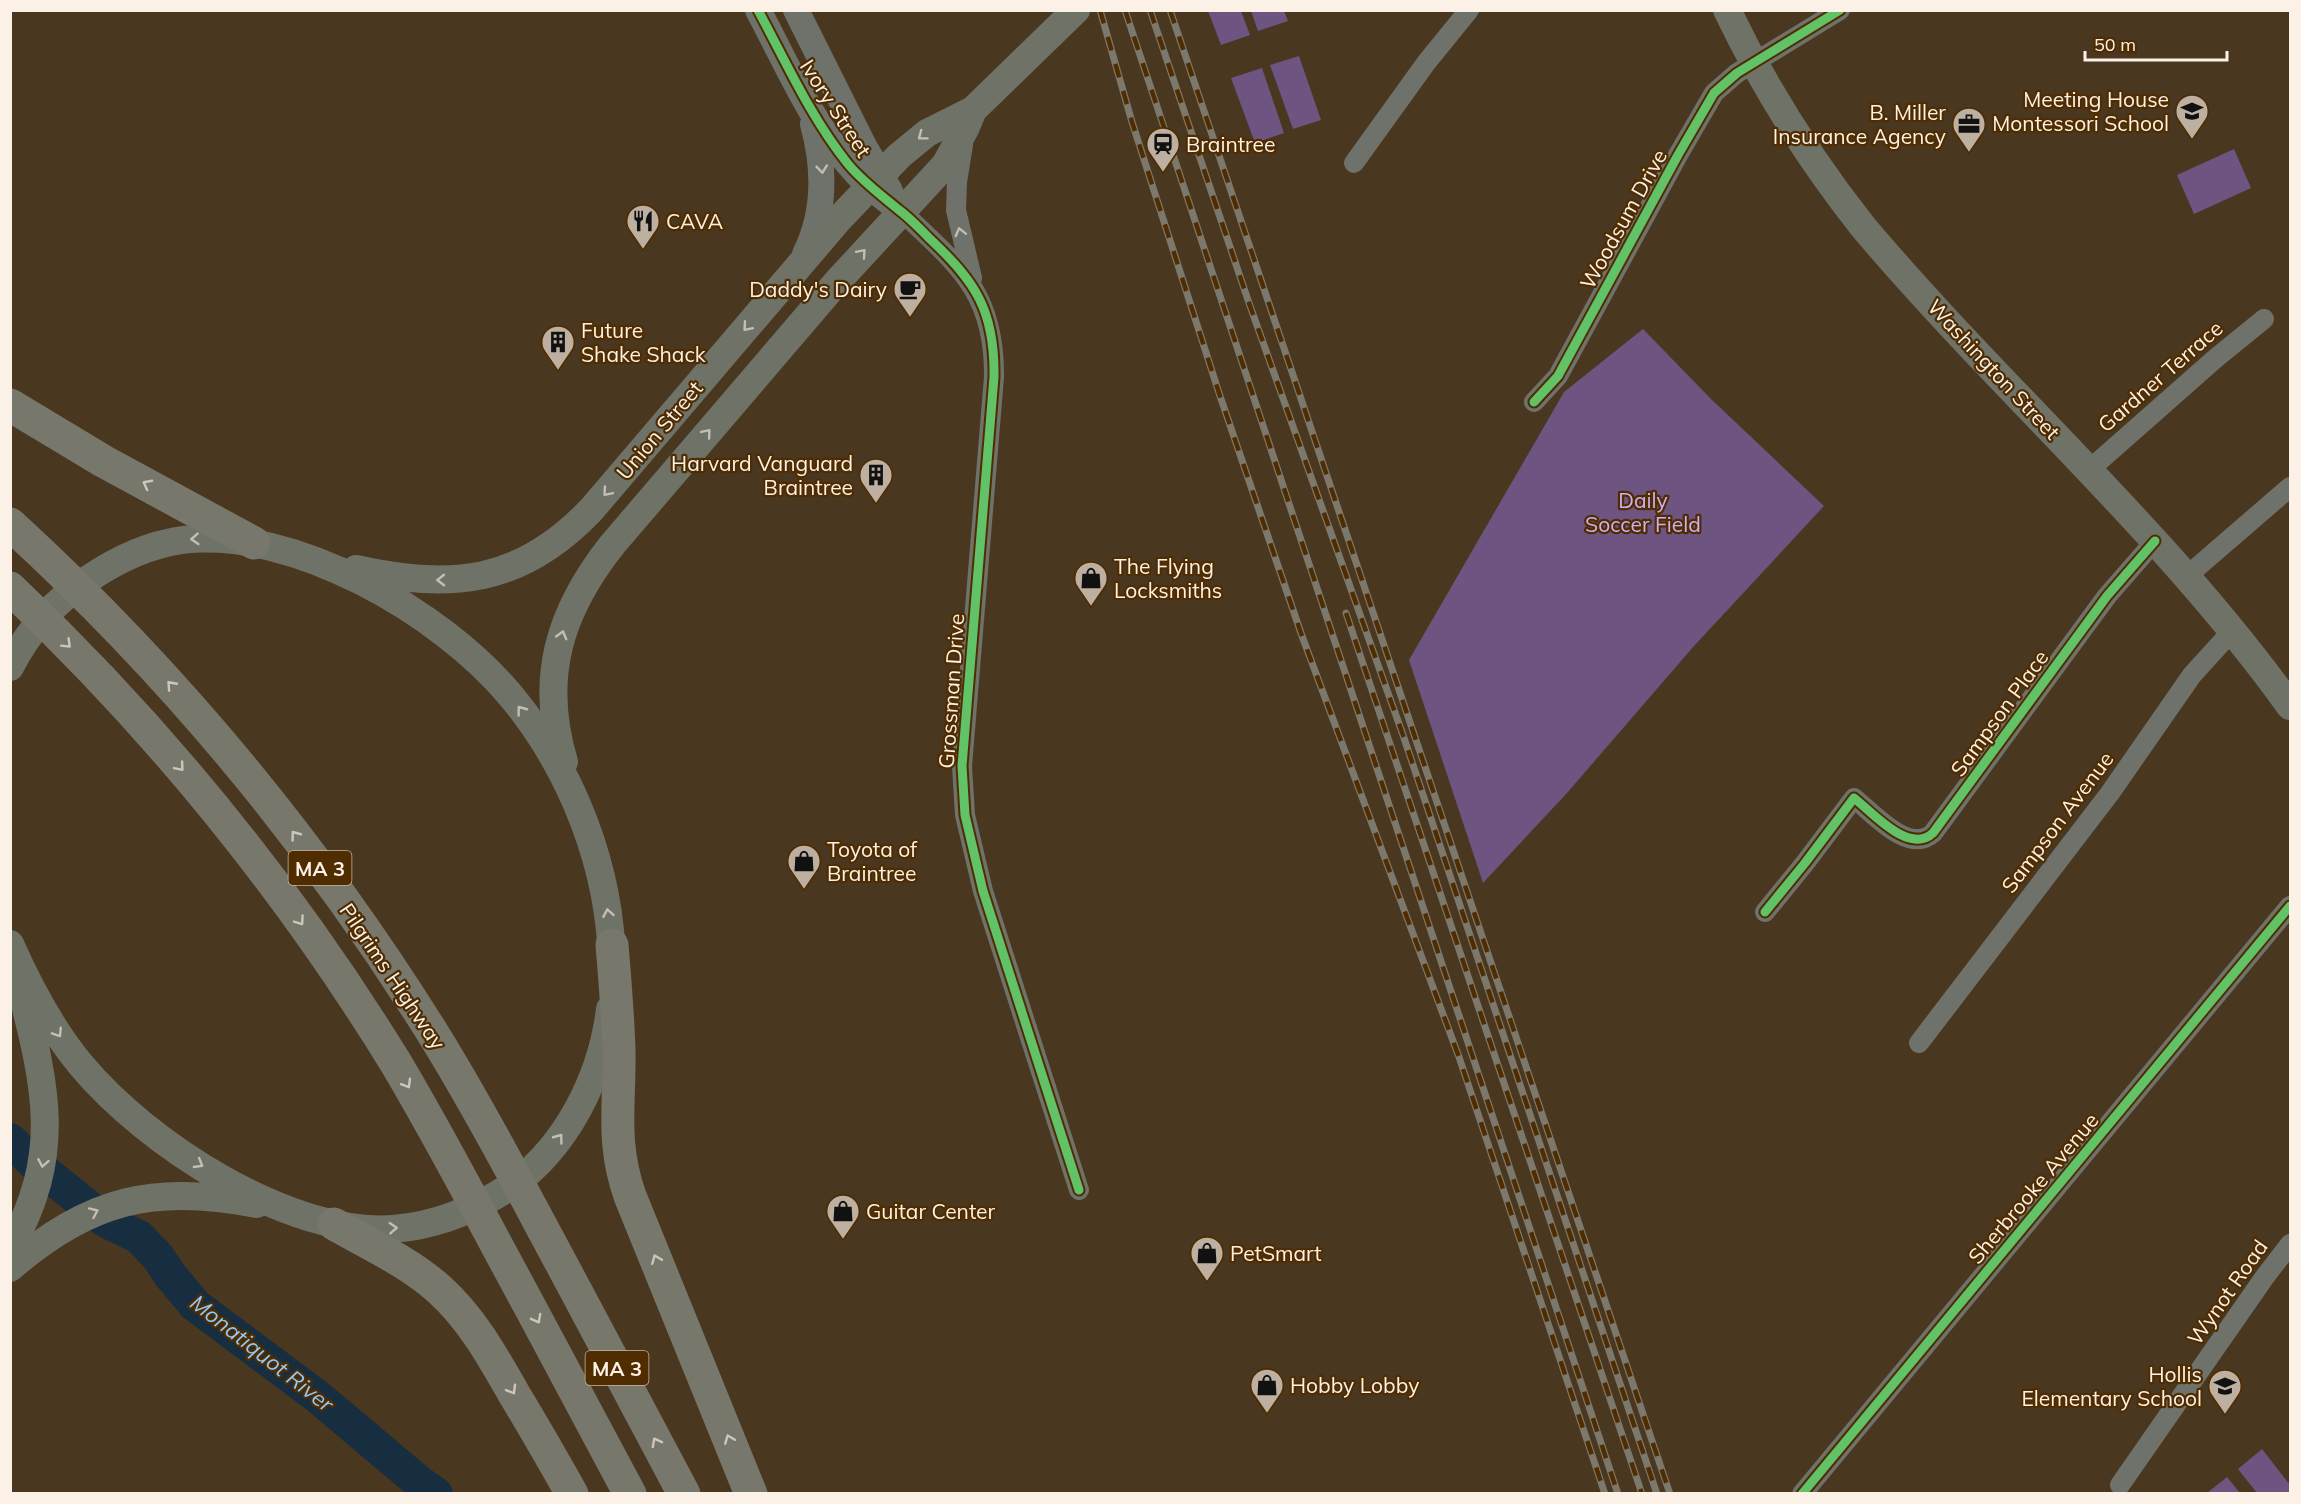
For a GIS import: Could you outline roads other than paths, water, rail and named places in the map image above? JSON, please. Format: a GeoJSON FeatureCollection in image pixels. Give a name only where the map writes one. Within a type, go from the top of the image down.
{"type":"FeatureCollection","features":[{"type":"Feature","properties":{"kind":"highway"},"geometry":{"type":"LineString","coordinates":[[10,405],[103,461],[254,543]]}},
{"type":"Feature","properties":{"kind":"highway","name":"Pilgrims Highway"},"geometry":{"type":"LineString","coordinates":[[19,531],[134,645],[226,747],[313,858],[395,975],[479,1111],[684,1494]]}},
{"type":"Feature","properties":{"kind":"highway","name":"MA 3"},"geometry":{"type":"LineString","coordinates":[[10,588],[99,677],[190,779],[284,898],[356,1001],[438,1135],[630,1494]]}},
{"type":"Feature","properties":{"kind":"highway"},"geometry":{"type":"LineString","coordinates":[[612,945],[619,1051],[618,1140],[622,1170],[630,1196],[752,1494]]}},
{"type":"Feature","properties":{"kind":"highway"},"geometry":{"type":"LineString","coordinates":[[334,1224],[414,1270],[439,1289],[456,1306],[475,1329],[496,1363],[572,1494]]}},
{"type":"Feature","properties":{"kind":"main road","name":"Union Street"},"geometry":{"type":"LineString","coordinates":[[582,815],[563,757],[553,698],[561,640],[574,601],[592,571],[836,283],[945,165],[969,119],[1076,10]]}},
{"type":"Feature","properties":{"kind":"main road","name":"Washington Street"},"geometry":{"type":"LineString","coordinates":[[1727,10],[1753,63],[1801,144],[1864,228],[2187,576],[2272,679],[2290,706]]}},
{"type":"Feature","properties":{"kind":"main road","name":"Union Street"},"geometry":{"type":"LineString","coordinates":[[304,556],[387,575],[447,580],[494,573],[536,556],[561,539],[591,510],[799,267],[899,156],[927,133],[969,119]]}},
{"type":"Feature","properties":{"kind":"main road"},"geometry":{"type":"LineString","coordinates":[[10,667],[31,632],[60,601],[117,561],[159,545],[182,540],[221,539],[254,543],[304,556],[355,578],[394,600],[446,635],[483,666],[510,695],[535,729],[582,815],[600,873],[612,945],[610,1012],[596,1068],[573,1118],[548,1153],[534,1167],[518,1181],[492,1197],[446,1218],[392,1229],[371,1229],[334,1224],[253,1203],[215,1197],[166,1195],[135,1199],[103,1208],[57,1233],[10,1268]]}},
{"type":"Feature","properties":{"kind":"main road"},"geometry":{"type":"LineString","coordinates":[[10,944],[36,996],[64,1043],[83,1067],[128,1112],[163,1141],[195,1162],[263,1198],[300,1214]]}},
{"type":"Feature","properties":{"kind":"main road"},"geometry":{"type":"LineString","coordinates":[[10,952],[32,1037],[46,1120],[44,1158],[32,1205],[10,1248]]}},
{"type":"Feature","properties":{"kind":"street","name":"Ivory Street"},"geometry":{"type":"LineString","coordinates":[[758,10],[802,93],[847,162],[875,181],[901,211]]}},
{"type":"Feature","properties":{"kind":"street"},"geometry":{"type":"LineString","coordinates":[[1354,163],[1426,63],[1470,10]]}},
{"type":"Feature","properties":{"kind":"street","name":"Woodsum Drive"},"geometry":{"type":"LineString","coordinates":[[1533,402],[1558,376],[1714,93],[1729,79],[1753,63],[1840,10]]}},
{"type":"Feature","properties":{"kind":"street","name":"Ivory Street"},"geometry":{"type":"LineString","coordinates":[[796,11],[844,108],[875,181]]}},
{"type":"Feature","properties":{"kind":"street"},"geometry":{"type":"LineString","coordinates":[[799,267],[816,223],[823,181],[817,138],[802,93]]}},
{"type":"Feature","properties":{"kind":"street"},"geometry":{"type":"LineString","coordinates":[[969,119],[957,182],[956,210],[975,289]]}},
{"type":"Feature","properties":{"kind":"street","name":"Grossman Drive"},"geometry":{"type":"LineString","coordinates":[[901,211],[957,265],[975,289],[986,312],[992,337],[994,377],[964,734],[963,794],[973,850],[984,891],[1079,1190]]}},
{"type":"Feature","properties":{"kind":"street","name":"Gardner Terrace"},"geometry":{"type":"LineString","coordinates":[[2089,470],[2216,358],[2264,319]]}},
{"type":"Feature","properties":{"kind":"street"},"geometry":{"type":"LineString","coordinates":[[2187,576],[2290,487]]}},
{"type":"Feature","properties":{"kind":"street","name":"Sampson Place"},"geometry":{"type":"LineString","coordinates":[[1765,912],[1854,798],[1901,836],[1915,840],[1929,837],[1996,750],[2115,584],[2155,541]]}},
{"type":"Feature","properties":{"kind":"street","name":"Sampson Avenue"},"geometry":{"type":"LineString","coordinates":[[1919,1042],[2110,793],[2193,675],[2233,630]]}},
{"type":"Feature","properties":{"kind":"street","name":"Sherbrooke Avenue"},"geometry":{"type":"LineString","coordinates":[[1802,1494],[2290,906]]}},
{"type":"Feature","properties":{"kind":"street","name":"Wynot Road"},"geometry":{"type":"LineString","coordinates":[[2120,1485],[2290,1244]]}},
{"type":"Feature","properties":{"kind":"waterway","name":"Monatiquot River"},"geometry":{"type":"LineString","coordinates":[[10,1140],[35,1164],[106,1221],[139,1237],[158,1257],[195,1305],[318,1397],[436,1494]]}},
{"type":"Feature","properties":{"kind":"railway"},"geometry":{"type":"LineString","coordinates":[[1100,10],[1132,122],[1219,393],[1302,636],[1459,1057],[1605,1494]]}},
{"type":"Feature","properties":{"kind":"railway"},"geometry":{"type":"LineString","coordinates":[[1125,10],[1618,1494]]}},
{"type":"Feature","properties":{"kind":"railway"},"geometry":{"type":"LineString","coordinates":[[1150,10],[1249,303],[1403,735],[1657,1494]]}},
{"type":"Feature","properties":{"kind":"railway"},"geometry":{"type":"LineString","coordinates":[[1170,10],[1670,1494]]}},
{"type":"Feature","properties":{"kind":"railway"},"geometry":{"type":"LineString","coordinates":[[1346,613],[1642,1494]]}},
{"type":"Feature","properties":{"kind":"place","name":"Meeting House Montessori School"},"geometry":{"type":"Point","coordinates":[2192,140]}},
{"type":"Feature","properties":{"kind":"place","name":"B. Miller Insurance Agency"},"geometry":{"type":"Point","coordinates":[1969,153]}},
{"type":"Feature","properties":{"kind":"place","name":"Braintree"},"geometry":{"type":"Point","coordinates":[1163,173]}},
{"type":"Feature","properties":{"kind":"place","name":"CAVA"},"geometry":{"type":"Point","coordinates":[643,250]}},
{"type":"Feature","properties":{"kind":"place","name":"Daddy's Dairy"},"geometry":{"type":"Point","coordinates":[910,318]}},
{"type":"Feature","properties":{"kind":"place","name":"Future Shake Shack"},"geometry":{"type":"Point","coordinates":[558,371]}},
{"type":"Feature","properties":{"kind":"place","name":"Harvard Vanguard Braintree"},"geometry":{"type":"Point","coordinates":[876,504]}},
{"type":"Feature","properties":{"kind":"place","name":"The Flying Locksmiths"},"geometry":{"type":"Point","coordinates":[1091,607]}},
{"type":"Feature","properties":{"kind":"place","name":"Toyota of Braintree"},"geometry":{"type":"Point","coordinates":[804,890]}},
{"type":"Feature","properties":{"kind":"place","name":"Guitar Center"},"geometry":{"type":"Point","coordinates":[843,1240]}},
{"type":"Feature","properties":{"kind":"place","name":"PetSmart"},"geometry":{"type":"Point","coordinates":[1207,1282]}},
{"type":"Feature","properties":{"kind":"place","name":"Hobby Lobby"},"geometry":{"type":"Point","coordinates":[1267,1414]}},
{"type":"Feature","properties":{"kind":"place","name":"Hollis Elementary School"},"geometry":{"type":"Point","coordinates":[2225,1415]}},
{"type":"Feature","properties":{"kind":"park label","name":"Daily Soccer Field"},"geometry":{"type":"Point","coordinates":[1643,512]}}]}
